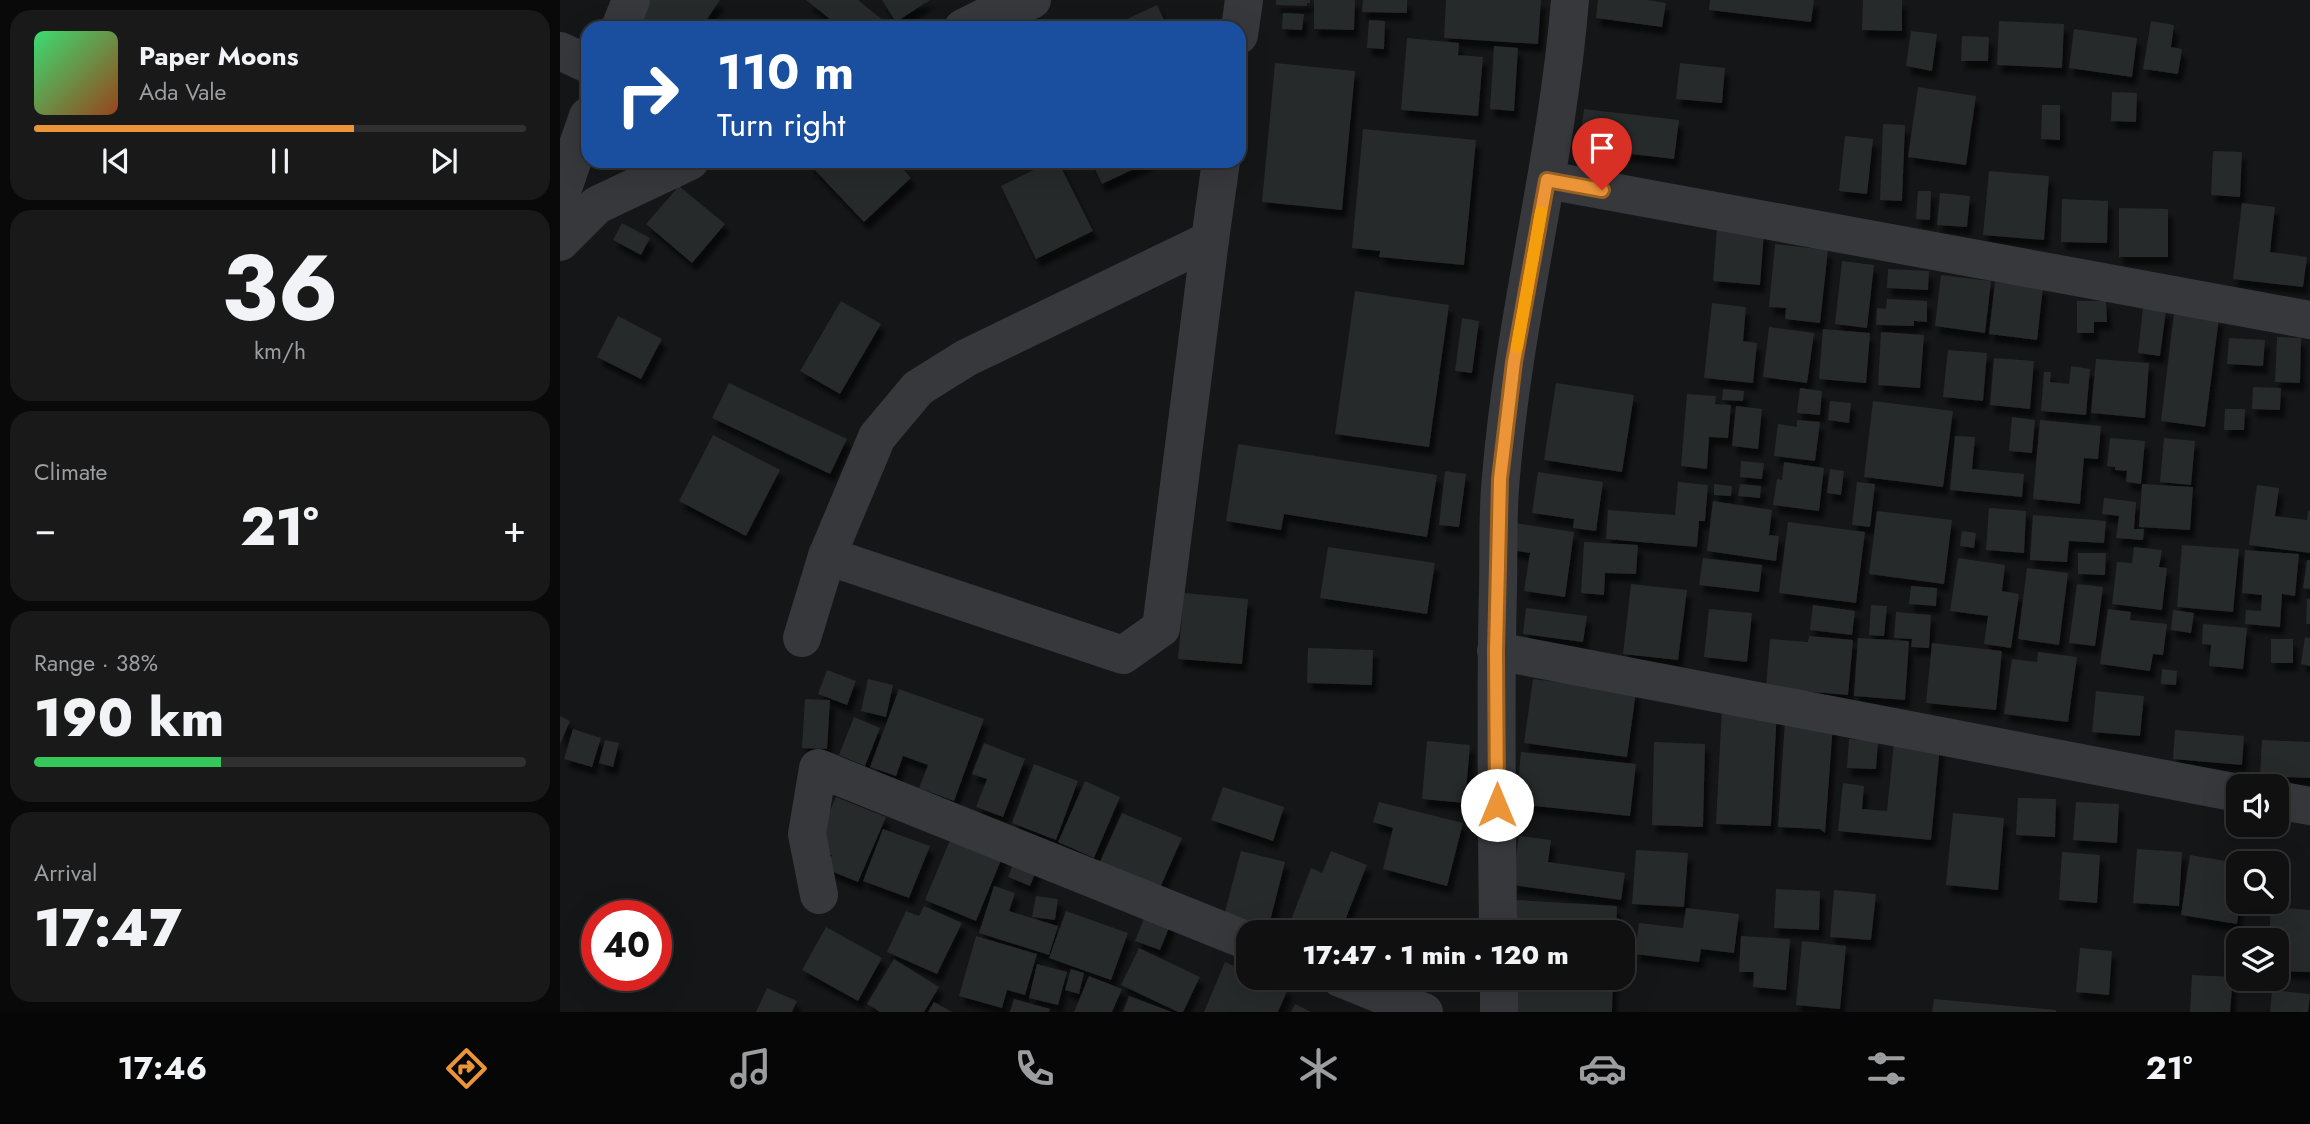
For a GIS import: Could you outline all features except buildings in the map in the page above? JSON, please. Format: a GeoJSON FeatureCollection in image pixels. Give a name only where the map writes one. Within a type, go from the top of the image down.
{"type":"FeatureCollection","features":[{"type":"Feature","properties":{"kind":"street"},"geometry":{"type":"LineString","coordinates":[[623,21],[631,0]]}},
{"type":"Feature","properties":{"kind":"street"},"geometry":{"type":"LineString","coordinates":[[976,21],[1032,0]]}},
{"type":"Feature","properties":{"kind":"street"},"geometry":{"type":"LineString","coordinates":[[1241,21],[1244,0]]}},
{"type":"Feature","properties":{"kind":"street"},"geometry":{"type":"LineString","coordinates":[[1498,920],[1496,651],[1500,479],[1514,362],[1565,65],[1570,0]]}},
{"type":"Feature","properties":{"kind":"street"},"geometry":{"type":"LineString","coordinates":[[560,51],[581,61]]}},
{"type":"Feature","properties":{"kind":"street"},"geometry":{"type":"LineString","coordinates":[[560,197],[581,136]]}},
{"type":"Feature","properties":{"kind":"street"},"geometry":{"type":"LineString","coordinates":[[560,242],[597,205],[676,168]]}},
{"type":"Feature","properties":{"kind":"street"},"geometry":{"type":"LineString","coordinates":[[827,556],[1123,655],[1161,628],[1220,168]]}},
{"type":"Feature","properties":{"kind":"street"},"geometry":{"type":"LineString","coordinates":[[1547,180],[2310,320]]}},
{"type":"Feature","properties":{"kind":"street"},"geometry":{"type":"LineString","coordinates":[[802,638],[827,556],[877,438],[919,388],[966,358],[1210,240]]}},
{"type":"Feature","properties":{"kind":"street"},"geometry":{"type":"LineString","coordinates":[[1496,651],[2226,791]]}},
{"type":"Feature","properties":{"kind":"street"},"geometry":{"type":"LineString","coordinates":[[819,895],[807,834],[818,768],[1236,936]]}},
{"type":"Feature","properties":{"kind":"street"},"geometry":{"type":"LineString","coordinates":[[2289,802],[2310,806]]}},
{"type":"Feature","properties":{"kind":"street"},"geometry":{"type":"LineString","coordinates":[[1370,990],[1424,1012]]}},
{"type":"Feature","properties":{"kind":"street"},"geometry":{"type":"LineString","coordinates":[[1499,990],[1499,1012]]}},
{"type":"Feature","properties":{"kind":"slow traffic"},"geometry":{"type":"LineString","coordinates":[[1517,347],[1541,212]]}},
{"type":"Feature","properties":{"kind":"route"},"geometry":{"type":"LineString","coordinates":[[1497,805],[1496,651],[1500,479],[1514,362],[1547,180],[1602,190]]}}]}
